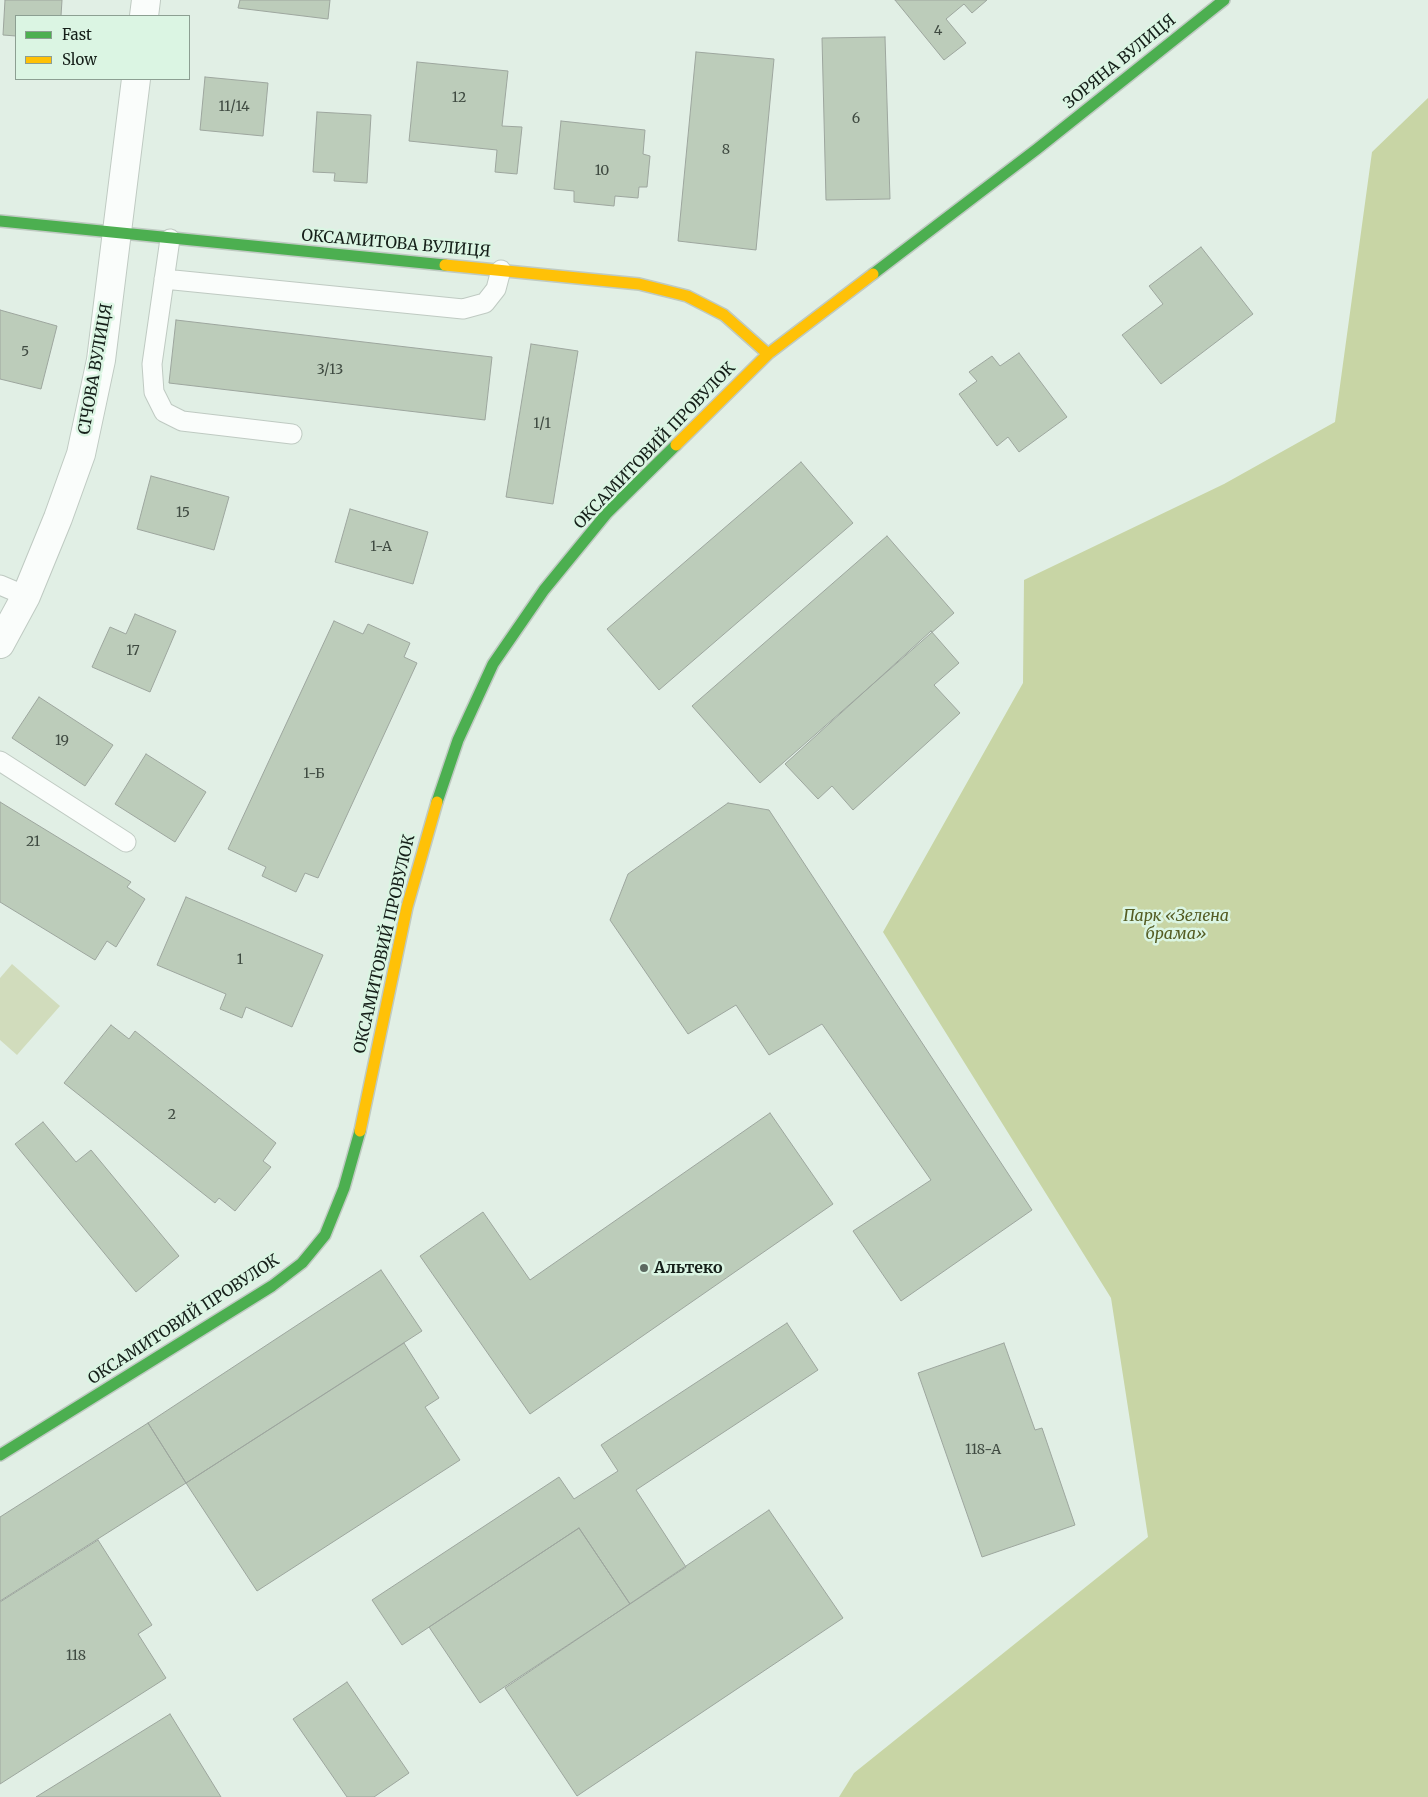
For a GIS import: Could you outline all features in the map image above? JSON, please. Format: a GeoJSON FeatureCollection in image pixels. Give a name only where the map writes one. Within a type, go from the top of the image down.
{"type":"FeatureCollection","features":[{"type":"Feature","properties":{"kind":"street"},"geometry":{"type":"LineString","coordinates":[[144,15],[146,0]]}},
{"type":"Feature","properties":{"kind":"street","name":"ЗОРЯНА ВУЛИЦЯ"},"geometry":{"type":"LineString","coordinates":[[1037,149],[1224,0]]}},
{"type":"Feature","properties":{"kind":"street","name":"СІЧОВА ВУЛИЦЯ"},"geometry":{"type":"LineString","coordinates":[[0,644],[26,596],[58,518],[81,454],[102,360],[136,80]]}},
{"type":"Feature","properties":{"kind":"street","name":"ОКСАМИТОВИЙ ПРОВУЛОК"},"geometry":{"type":"LineString","coordinates":[[0,1455],[272,1286],[302,1263],[325,1235],[344,1188],[364,1118],[407,907],[428,825],[458,740],[493,664],[544,590],[607,513],[768,354],[1037,149]]}},
{"type":"Feature","properties":{"kind":"street","name":"ОКСАМИТОВА ВУЛИЦЯ"},"geometry":{"type":"LineString","coordinates":[[0,222],[639,284],[687,296],[724,315],[768,354]]}},
{"type":"Feature","properties":{"kind":"lane"},"geometry":{"type":"LineString","coordinates":[[170,239],[152,364],[154,392],[164,412],[182,421],[292,434]]}},
{"type":"Feature","properties":{"kind":"lane"},"geometry":{"type":"LineString","coordinates":[[164,279],[463,309],[485,303],[496,289],[501,270]]}},
{"type":"Feature","properties":{"kind":"lane"},"geometry":{"type":"LineString","coordinates":[[0,585],[26,596]]}},
{"type":"Feature","properties":{"kind":"lane"},"geometry":{"type":"LineString","coordinates":[[0,760],[126,842]]}},
{"type":"Feature","properties":{"kind":"green space","name":"Парк «Зелена брама»"},"geometry":{"type":"Polygon","coordinates":[[[1428,98],[1428,1797],[839,1797],[854,1773],[1148,1537],[1111,1298],[883,932],[1023,683],[1024,580],[1224,484],[1335,422],[1372,152],[1428,98]]]}},
{"type":"Feature","properties":{"kind":"green space"},"geometry":{"type":"Polygon","coordinates":[[[12,964],[60,1006],[17,1055],[0,1040],[0,978],[12,964]]]}},
{"type":"Feature","properties":{"kind":"building"},"geometry":{"type":"Polygon","coordinates":[[[5,0],[62,0],[61,15],[15,15],[15,36],[3,35],[5,0]]]}},
{"type":"Feature","properties":{"kind":"building"},"geometry":{"type":"Polygon","coordinates":[[[240,0],[330,0],[328,19],[238,8],[240,0]]]}},
{"type":"Feature","properties":{"kind":"building"},"geometry":{"type":"Polygon","coordinates":[[[895,0],[987,0],[972,13],[964,4],[946,19],[966,43],[944,60],[895,0]]]}},
{"type":"Feature","properties":{"kind":"building"},"geometry":{"type":"Polygon","coordinates":[[[885,37],[890,199],[826,200],[822,38],[885,37]]]}},
{"type":"Feature","properties":{"kind":"building"},"geometry":{"type":"Polygon","coordinates":[[[696,52],[774,59],[756,250],[678,241],[696,52]]]}},
{"type":"Feature","properties":{"kind":"building"},"geometry":{"type":"Polygon","coordinates":[[[417,62],[508,71],[502,126],[522,127],[517,174],[495,172],[497,150],[409,141],[417,62]]]}},
{"type":"Feature","properties":{"kind":"building"},"geometry":{"type":"Polygon","coordinates":[[[205,77],[268,83],[263,136],[200,130],[205,77]]]}},
{"type":"Feature","properties":{"kind":"building"},"geometry":{"type":"Polygon","coordinates":[[[317,112],[371,115],[367,183],[334,181],[335,173],[313,172],[317,112]]]}},
{"type":"Feature","properties":{"kind":"building"},"geometry":{"type":"Polygon","coordinates":[[[561,121],[645,130],[643,154],[650,156],[647,187],[639,187],[638,198],[615,196],[614,206],[574,202],[574,191],[554,189],[561,121]]]}},
{"type":"Feature","properties":{"kind":"building"},"geometry":{"type":"Polygon","coordinates":[[[1201,247],[1253,314],[1161,384],[1122,335],[1163,304],[1149,286],[1201,247]]]}},
{"type":"Feature","properties":{"kind":"building"},"geometry":{"type":"Polygon","coordinates":[[[0,310],[57,326],[41,389],[0,379],[0,310]]]}},
{"type":"Feature","properties":{"kind":"building"},"geometry":{"type":"Polygon","coordinates":[[[176,320],[492,357],[485,420],[169,383],[176,320]]]}},
{"type":"Feature","properties":{"kind":"building"},"geometry":{"type":"Polygon","coordinates":[[[531,344],[578,351],[553,504],[506,497],[531,344]]]}},
{"type":"Feature","properties":{"kind":"building"},"geometry":{"type":"Polygon","coordinates":[[[1019,353],[1067,417],[1019,452],[1008,437],[997,446],[959,394],[977,381],[969,372],[992,356],[1000,366],[1019,353]]]}},
{"type":"Feature","properties":{"kind":"building"},"geometry":{"type":"Polygon","coordinates":[[[801,462],[853,523],[659,690],[607,629],[801,462]]]}},
{"type":"Feature","properties":{"kind":"building"},"geometry":{"type":"Polygon","coordinates":[[[151,476],[229,497],[214,550],[137,529],[151,476]]]}},
{"type":"Feature","properties":{"kind":"building"},"geometry":{"type":"Polygon","coordinates":[[[350,509],[428,532],[413,584],[335,562],[350,509]]]}},
{"type":"Feature","properties":{"kind":"building"},"geometry":{"type":"Polygon","coordinates":[[[887,536],[954,613],[760,783],[692,706],[887,536]]]}},
{"type":"Feature","properties":{"kind":"building"},"geometry":{"type":"Polygon","coordinates":[[[135,614],[176,631],[150,692],[92,667],[110,627],[126,634],[135,614]]]}},
{"type":"Feature","properties":{"kind":"building"},"geometry":{"type":"Polygon","coordinates":[[[334,621],[363,634],[368,624],[410,643],[404,657],[417,663],[318,878],[305,873],[296,892],[262,876],[266,867],[228,849],[334,621]]]}},
{"type":"Feature","properties":{"kind":"building"},"geometry":{"type":"Polygon","coordinates":[[[931,631],[959,663],[934,685],[960,713],[853,810],[832,786],[818,799],[785,764],[931,631]]]}},
{"type":"Feature","properties":{"kind":"building"},"geometry":{"type":"Polygon","coordinates":[[[39,697],[113,745],[85,786],[12,738],[39,697]]]}},
{"type":"Feature","properties":{"kind":"building"},"geometry":{"type":"Polygon","coordinates":[[[146,754],[206,792],[175,842],[115,804],[146,754]]]}},
{"type":"Feature","properties":{"kind":"building"},"geometry":{"type":"Polygon","coordinates":[[[0,802],[131,882],[127,887],[145,899],[116,947],[107,941],[95,960],[0,902],[0,802]]]}},
{"type":"Feature","properties":{"kind":"building"},"geometry":{"type":"Polygon","coordinates":[[[728,803],[769,810],[1032,1210],[901,1301],[853,1231],[931,1180],[822,1024],[769,1055],[736,1005],[688,1034],[610,920],[628,874],[728,803]]]}},
{"type":"Feature","properties":{"kind":"building"},"geometry":{"type":"Polygon","coordinates":[[[186,897],[323,955],[292,1027],[246,1007],[242,1018],[220,1009],[226,994],[157,965],[186,897]]]}},
{"type":"Feature","properties":{"kind":"building"},"geometry":{"type":"Polygon","coordinates":[[[111,1025],[129,1039],[135,1031],[276,1143],[263,1161],[271,1167],[235,1211],[219,1198],[215,1203],[64,1083],[111,1025]]]}},
{"type":"Feature","properties":{"kind":"building","name":"Альтеко"},"geometry":{"type":"Polygon","coordinates":[[[770,1113],[833,1204],[530,1414],[420,1256],[483,1212],[530,1280],[770,1113]]]}},
{"type":"Feature","properties":{"kind":"building"},"geometry":{"type":"Polygon","coordinates":[[[43,1122],[76,1162],[91,1150],[179,1256],[136,1292],[15,1144],[43,1122]]]}},
{"type":"Feature","properties":{"kind":"building"},"geometry":{"type":"Polygon","coordinates":[[[381,1270],[422,1331],[186,1483],[148,1423],[381,1270]]]}},
{"type":"Feature","properties":{"kind":"building"},"geometry":{"type":"Polygon","coordinates":[[[787,1323],[818,1370],[636,1490],[686,1567],[630,1604],[579,1528],[402,1645],[372,1600],[559,1477],[574,1499],[618,1471],[601,1445],[787,1323]]]}},
{"type":"Feature","properties":{"kind":"building"},"geometry":{"type":"Polygon","coordinates":[[[404,1343],[439,1398],[425,1407],[460,1460],[257,1591],[186,1483],[404,1343]]]}},
{"type":"Feature","properties":{"kind":"building"},"geometry":{"type":"Polygon","coordinates":[[[1004,1343],[1035,1430],[1042,1428],[1075,1525],[982,1557],[918,1373],[1004,1343]]]}},
{"type":"Feature","properties":{"kind":"building"},"geometry":{"type":"Polygon","coordinates":[[[148,1423],[186,1483],[0,1601],[0,1517],[148,1423]]]}},
{"type":"Feature","properties":{"kind":"building"},"geometry":{"type":"Polygon","coordinates":[[[769,1510],[843,1618],[577,1796],[505,1688],[769,1510]]]}},
{"type":"Feature","properties":{"kind":"building"},"geometry":{"type":"Polygon","coordinates":[[[579,1528],[630,1604],[480,1703],[429,1627],[579,1528]]]}},
{"type":"Feature","properties":{"kind":"building"},"geometry":{"type":"Polygon","coordinates":[[[98,1540],[152,1625],[138,1634],[166,1678],[0,1784],[0,1602],[98,1540]]]}},
{"type":"Feature","properties":{"kind":"building"},"geometry":{"type":"Polygon","coordinates":[[[347,1682],[409,1773],[374,1797],[347,1797],[293,1719],[347,1682]]]}},
{"type":"Feature","properties":{"kind":"building"},"geometry":{"type":"Polygon","coordinates":[[[170,1714],[221,1797],[36,1797],[170,1714]]]}},
{"type":"Feature","properties":{"kind":"traffic: fast"},"geometry":{"type":"LineString","coordinates":[[873,274],[1037,149],[1224,0]]}},
{"type":"Feature","properties":{"kind":"traffic: fast"},"geometry":{"type":"LineString","coordinates":[[0,221],[445,265]]}},
{"type":"Feature","properties":{"kind":"traffic: fast"},"geometry":{"type":"LineString","coordinates":[[437,802],[458,740],[493,664],[544,590],[607,513],[676,445]]}},
{"type":"Feature","properties":{"kind":"traffic: fast"},"geometry":{"type":"LineString","coordinates":[[0,1455],[272,1286],[302,1263],[325,1235],[344,1188],[360,1131]]}},
{"type":"Feature","properties":{"kind":"traffic: slow"},"geometry":{"type":"LineString","coordinates":[[445,265],[639,284],[687,296],[724,315],[768,354]]}},
{"type":"Feature","properties":{"kind":"traffic: slow"},"geometry":{"type":"LineString","coordinates":[[676,445],[768,354],[873,274]]}},
{"type":"Feature","properties":{"kind":"traffic: slow"},"geometry":{"type":"LineString","coordinates":[[360,1131],[407,907],[437,802]]}},
{"type":"Feature","properties":{"kind":"place","name":"Альтеко"},"geometry":{"type":"Point","coordinates":[644,1268]}}]}
